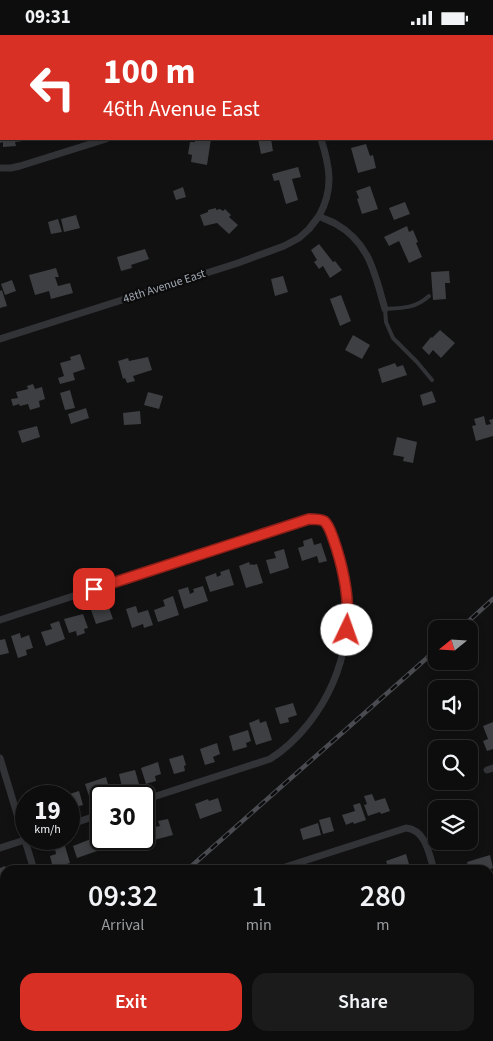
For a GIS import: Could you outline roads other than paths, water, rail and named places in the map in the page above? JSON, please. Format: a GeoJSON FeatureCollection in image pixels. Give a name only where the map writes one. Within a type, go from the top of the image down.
{"type":"FeatureCollection","features":[{"type":"Feature","properties":{"kind":"street"},"geometry":{"type":"LineString","coordinates":[[0,168],[20,166],[103,140]]}},
{"type":"Feature","properties":{"kind":"street"},"geometry":{"type":"LineString","coordinates":[[321,140],[330,172],[327,197],[319,216],[348,232],[366,252],[385,309]]}},
{"type":"Feature","properties":{"kind":"street","name":"48th Avenue East"},"geometry":{"type":"LineString","coordinates":[[0,339],[238,263],[284,246],[299,238],[319,216]]}},
{"type":"Feature","properties":{"kind":"street"},"geometry":{"type":"LineString","coordinates":[[0,620],[309,519],[324,521],[328,526],[340,557],[348,601],[348,616],[342,660],[334,681],[316,714],[292,743],[270,759],[155,797]]}},
{"type":"Feature","properties":{"kind":"street"},"geometry":{"type":"LineString","coordinates":[[0,758],[15,805]]}},
{"type":"Feature","properties":{"kind":"street"},"geometry":{"type":"LineString","coordinates":[[291,865],[406,828],[416,831],[425,841],[432,865]]}},
{"type":"Feature","properties":{"kind":"street"},"geometry":{"type":"LineString","coordinates":[[0,848],[15,843]]}},
{"type":"Feature","properties":{"kind":"street"},"geometry":{"type":"LineString","coordinates":[[29,850],[33,865]]}},
{"type":"Feature","properties":{"kind":"lane"},"geometry":{"type":"LineString","coordinates":[[430,296],[421,303],[405,308],[385,309],[386,322],[393,338],[432,380]]}},
{"type":"Feature","properties":{"kind":"railway"},"geometry":{"type":"LineString","coordinates":[[470,620],[493,599]]}},
{"type":"Feature","properties":{"kind":"railway"},"geometry":{"type":"LineString","coordinates":[[193,865],[428,657]]}}]}
